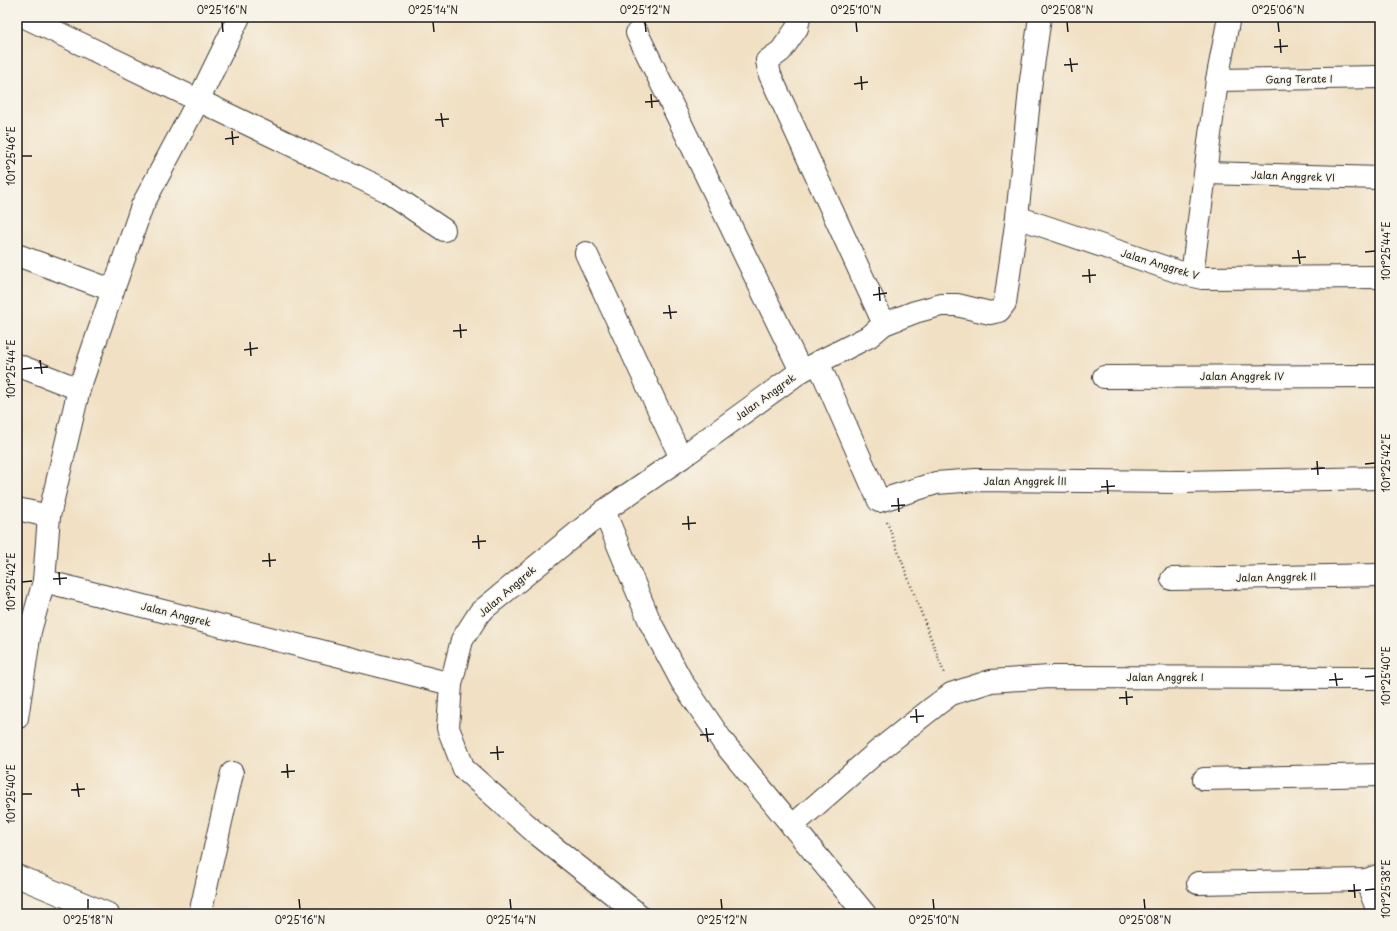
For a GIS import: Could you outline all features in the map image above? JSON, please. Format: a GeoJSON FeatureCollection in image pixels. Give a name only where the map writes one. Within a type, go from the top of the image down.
{"type":"FeatureCollection","features":[{"type":"Feature","properties":{"kind":"street"},"geometry":{"type":"LineString","coordinates":[[26,17],[385,190],[444,230]]}},
{"type":"Feature","properties":{"kind":"street"},"geometry":{"type":"LineString","coordinates":[[17,718],[24,629],[44,582],[49,516],[79,388],[142,206],[198,101],[240,17]]}},
{"type":"Feature","properties":{"kind":"street"},"geometry":{"type":"LineString","coordinates":[[799,17],[796,28],[781,51],[768,61],[770,76],[884,324]]}},
{"type":"Feature","properties":{"kind":"street"},"geometry":{"type":"LineString","coordinates":[[1017,217],[1031,80],[1040,17]]}},
{"type":"Feature","properties":{"kind":"street"},"geometry":{"type":"LineString","coordinates":[[1192,275],[1217,80],[1229,17]]}},
{"type":"Feature","properties":{"kind":"street"},"geometry":{"type":"LineString","coordinates":[[637,33],[879,501]]}},
{"type":"Feature","properties":{"kind":"street","name":"Gang Terate I"},"geometry":{"type":"LineString","coordinates":[[1217,80],[1380,77]]}},
{"type":"Feature","properties":{"kind":"street","name":"Jalan Anggrek VI"},"geometry":{"type":"LineString","coordinates":[[1206,173],[1380,178]]}},
{"type":"Feature","properties":{"kind":"street","name":"Jalan Anggrek"},"geometry":{"type":"LineString","coordinates":[[44,582],[451,684],[462,640],[480,612],[604,511],[810,367],[870,336],[884,324],[915,312],[941,305],[957,305],[990,313],[998,311],[1005,303],[1017,217]]}},
{"type":"Feature","properties":{"kind":"street","name":"Jalan Anggrek V"},"geometry":{"type":"LineString","coordinates":[[1017,217],[1202,278],[1380,277]]}},
{"type":"Feature","properties":{"kind":"street"},"geometry":{"type":"LineString","coordinates":[[586,253],[681,458]]}},
{"type":"Feature","properties":{"kind":"street"},"geometry":{"type":"LineString","coordinates":[[17,255],[112,290]]}},
{"type":"Feature","properties":{"kind":"street"},"geometry":{"type":"LineString","coordinates":[[17,365],[79,388]]}},
{"type":"Feature","properties":{"kind":"street","name":"Jalan Anggrek IV"},"geometry":{"type":"LineString","coordinates":[[1104,377],[1380,376]]}},
{"type":"Feature","properties":{"kind":"street","name":"Jalan Anggrek III"},"geometry":{"type":"LineString","coordinates":[[879,501],[936,483],[976,480],[1181,482],[1380,478]]}},
{"type":"Feature","properties":{"kind":"street"},"geometry":{"type":"LineString","coordinates":[[17,509],[49,516]]}},
{"type":"Feature","properties":{"kind":"street"},"geometry":{"type":"LineString","coordinates":[[604,511],[650,622],[682,682],[723,742],[865,914]]}},
{"type":"Feature","properties":{"kind":"street","name":"Jalan Anggrek II"},"geometry":{"type":"LineString","coordinates":[[1172,579],[1380,575]]}},
{"type":"Feature","properties":{"kind":"street","name":"Jalan Anggrek I"},"geometry":{"type":"LineString","coordinates":[[792,826],[878,751],[951,694],[991,681],[1050,677],[1380,678]]}},
{"type":"Feature","properties":{"kind":"street"},"geometry":{"type":"LineString","coordinates":[[451,684],[448,728],[464,770],[537,834],[638,914]]}},
{"type":"Feature","properties":{"kind":"street"},"geometry":{"type":"LineString","coordinates":[[200,914],[232,773]]}},
{"type":"Feature","properties":{"kind":"street"},"geometry":{"type":"LineString","coordinates":[[1204,779],[1380,775]]}},
{"type":"Feature","properties":{"kind":"street"},"geometry":{"type":"LineString","coordinates":[[17,876],[108,914]]}},
{"type":"Feature","properties":{"kind":"street"},"geometry":{"type":"LineString","coordinates":[[1198,883],[1373,877],[1377,908]]}},
{"type":"Feature","properties":{"kind":"path"},"geometry":{"type":"LineString","coordinates":[[879,501],[951,694]]}}]}
